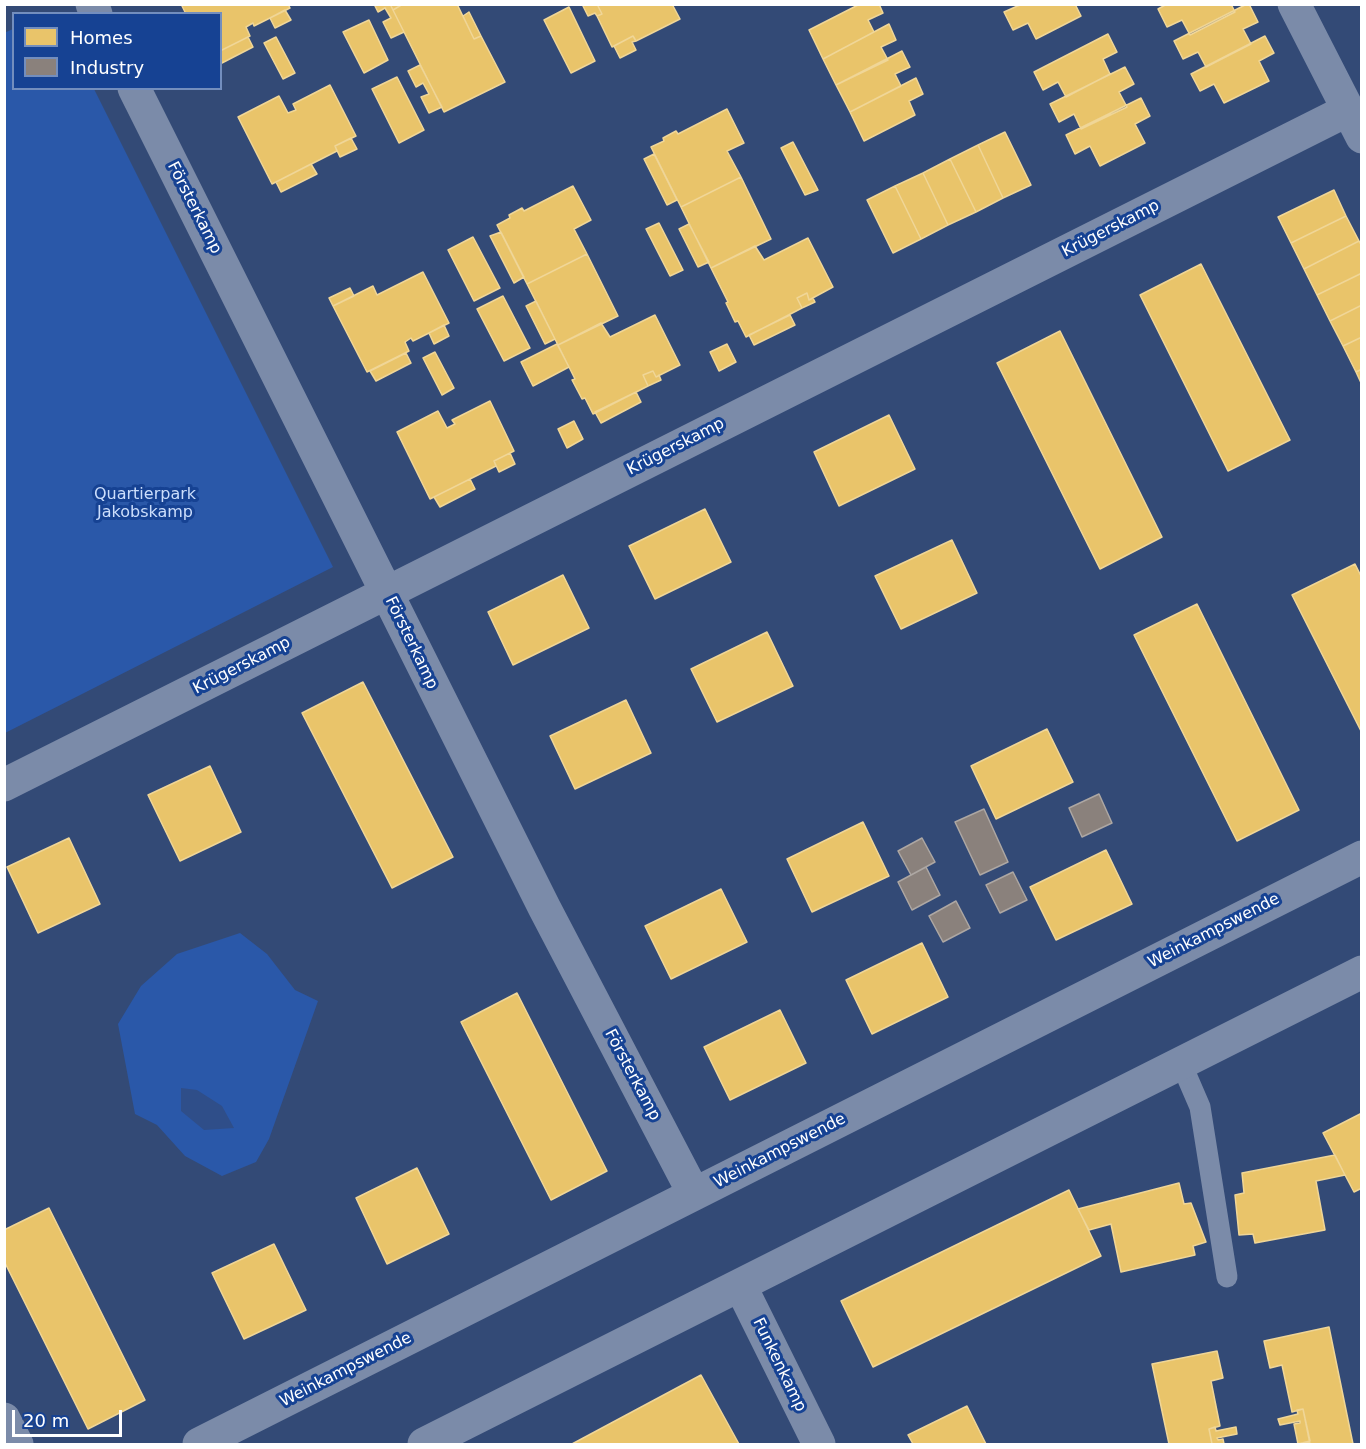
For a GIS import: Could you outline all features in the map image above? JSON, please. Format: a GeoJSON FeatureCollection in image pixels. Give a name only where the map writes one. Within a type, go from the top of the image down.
{"type":"FeatureCollection","features":[{"type":"Feature","properties":{"kind":"street"},"geometry":{"type":"LineString","coordinates":[[1294,4],[1355,124]]}},
{"type":"Feature","properties":{"kind":"street","name":"Försterkamp"},"geometry":{"type":"LineString","coordinates":[[135,90],[545,909],[694,1194]]}},
{"type":"Feature","properties":{"kind":"street","name":"Krügerskamp"},"geometry":{"type":"LineString","coordinates":[[4,785],[387,593],[1355,124]]}},
{"type":"Feature","properties":{"kind":"street","name":"Weinkampswende"},"geometry":{"type":"LineString","coordinates":[[199,1444],[1362,857]]}},
{"type":"Feature","properties":{"kind":"street"},"geometry":{"type":"LineString","coordinates":[[424,1444],[1362,972]]}},
{"type":"Feature","properties":{"kind":"street","name":"Funkenkamp"},"geometry":{"type":"LineString","coordinates":[[740,1285],[819,1444]]}},
{"type":"Feature","properties":{"kind":"street"},"geometry":{"type":"LineString","coordinates":[[4,1419],[17,1444]]}},
{"type":"Feature","properties":{"kind":"lane"},"geometry":{"type":"LineString","coordinates":[[1181,1063],[1200,1107],[1227,1277]]}},
{"type":"Feature","properties":{"kind":"green space","name":"Quartierpark Jakobskamp"},"geometry":{"type":"Polygon","coordinates":[[[12,29],[12,90],[94,90],[333,567],[5,733],[4,33],[12,29]]]}},
{"type":"Feature","properties":{"kind":"green space"},"geometry":{"type":"Polygon","coordinates":[[[240,933],[267,954],[295,990],[318,1001],[269,1139],[256,1162],[222,1176],[185,1156],[157,1125],[135,1114],[118,1024],[141,986],[177,954],[240,933]]]}},
{"type":"Feature","properties":{"kind":"shaded area"},"geometry":{"type":"Polygon","coordinates":[[[181,1088],[197,1090],[222,1106],[234,1128],[204,1130],[181,1111],[181,1088]]]}},
{"type":"Feature","properties":{"kind":"building: Homes"},"geometry":{"type":"Polygon","coordinates":[[[181,4],[288,4],[290,8],[254,26],[253,23],[246,27],[250,36],[222,50],[222,12],[185,12],[181,4]]]}},
{"type":"Feature","properties":{"kind":"building: Homes"},"geometry":{"type":"Polygon","coordinates":[[[374,4],[390,4],[404,32],[391,38],[383,22],[391,18],[385,8],[378,12],[374,4]]]}},
{"type":"Feature","properties":{"kind":"building: Homes"},"geometry":{"type":"Polygon","coordinates":[[[390,4],[403,4],[393,10],[390,4]]]}},
{"type":"Feature","properties":{"kind":"building: Homes"},"geometry":{"type":"Polygon","coordinates":[[[403,4],[457,4],[474,39],[481,36],[505,82],[444,112],[393,10],[403,4]]]}},
{"type":"Feature","properties":{"kind":"building: Homes"},"geometry":{"type":"Polygon","coordinates":[[[582,4],[597,4],[602,14],[597,16],[595,13],[588,16],[582,4]]]}},
{"type":"Feature","properties":{"kind":"building: Homes"},"geometry":{"type":"Polygon","coordinates":[[[597,4],[672,4],[680,19],[636,41],[633,36],[612,47],[597,16],[602,14],[597,4]]]}},
{"type":"Feature","properties":{"kind":"building: Homes"},"geometry":{"type":"Polygon","coordinates":[[[860,4],[879,4],[883,13],[868,20],[874,32],[823,59],[809,30],[860,4]]]}},
{"type":"Feature","properties":{"kind":"building: Homes"},"geometry":{"type":"Polygon","coordinates":[[[1022,4],[1075,4],[1081,16],[1036,39],[1028,23],[1013,30],[1004,12],[1022,4]]]}},
{"type":"Feature","properties":{"kind":"building: Homes"},"geometry":{"type":"Polygon","coordinates":[[[1167,4],[1231,4],[1235,12],[1190,35],[1182,20],[1167,27],[1158,9],[1167,4]]]}},
{"type":"Feature","properties":{"kind":"building: Homes"},"geometry":{"type":"Polygon","coordinates":[[[1247,4],[1258,22],[1243,29],[1251,44],[1206,67],[1198,52],[1183,59],[1174,41],[1247,4]]]}},
{"type":"Feature","properties":{"kind":"building: Homes"},"geometry":{"type":"Polygon","coordinates":[[[569,7],[595,61],[571,73],[544,20],[569,7]]]}},
{"type":"Feature","properties":{"kind":"building: Homes"},"geometry":{"type":"Polygon","coordinates":[[[285,10],[291,20],[275,28],[270,18],[285,10]]]}},
{"type":"Feature","properties":{"kind":"building: Homes"},"geometry":{"type":"Polygon","coordinates":[[[469,12],[481,36],[474,39],[463,16],[469,12]]]}},
{"type":"Feature","properties":{"kind":"building: Homes"},"geometry":{"type":"Polygon","coordinates":[[[369,20],[388,60],[364,73],[343,32],[369,20]]]}},
{"type":"Feature","properties":{"kind":"building: Homes"},"geometry":{"type":"Polygon","coordinates":[[[889,24],[896,40],[881,47],[888,60],[836,85],[823,59],[889,24]]]}},
{"type":"Feature","properties":{"kind":"building: Homes"},"geometry":{"type":"Polygon","coordinates":[[[1108,34],[1117,52],[1103,59],[1110,74],[1066,97],[1058,82],[1043,90],[1034,72],[1108,34]]]}},
{"type":"Feature","properties":{"kind":"building: Homes"},"geometry":{"type":"Polygon","coordinates":[[[633,36],[636,41],[632,42],[636,50],[620,58],[614,46],[633,36]]]}},
{"type":"Feature","properties":{"kind":"building: Homes"},"geometry":{"type":"Polygon","coordinates":[[[1265,36],[1274,53],[1259,61],[1269,81],[1224,103],[1214,84],[1200,91],[1191,74],[1265,36]]]}},
{"type":"Feature","properties":{"kind":"building: Homes"},"geometry":{"type":"Polygon","coordinates":[[[248,37],[253,47],[222,63],[222,50],[248,37]]]}},
{"type":"Feature","properties":{"kind":"building: Homes"},"geometry":{"type":"Polygon","coordinates":[[[276,37],[295,73],[283,79],[264,43],[276,37]]]}},
{"type":"Feature","properties":{"kind":"building: Homes"},"geometry":{"type":"Polygon","coordinates":[[[902,51],[910,67],[895,74],[901,86],[850,112],[836,85],[902,51]]]}},
{"type":"Feature","properties":{"kind":"building: Homes"},"geometry":{"type":"Polygon","coordinates":[[[420,65],[442,107],[429,113],[421,97],[429,94],[423,83],[416,87],[408,71],[420,65]]]}},
{"type":"Feature","properties":{"kind":"building: Homes"},"geometry":{"type":"Polygon","coordinates":[[[1125,67],[1134,84],[1119,92],[1127,107],[1081,129],[1074,114],[1059,122],[1050,104],[1125,67]]]}},
{"type":"Feature","properties":{"kind":"building: Homes"},"geometry":{"type":"Polygon","coordinates":[[[397,77],[424,130],[399,143],[372,89],[397,77]]]}},
{"type":"Feature","properties":{"kind":"building: Homes"},"geometry":{"type":"Polygon","coordinates":[[[916,78],[923,94],[909,101],[915,115],[864,141],[850,112],[916,78]]]}},
{"type":"Feature","properties":{"kind":"building: Homes"},"geometry":{"type":"Polygon","coordinates":[[[330,85],[356,136],[335,146],[337,151],[272,184],[238,117],[279,96],[288,113],[296,110],[293,104],[330,85]]]}},
{"type":"Feature","properties":{"kind":"building: Homes"},"geometry":{"type":"Polygon","coordinates":[[[1141,98],[1150,116],[1135,124],[1145,143],[1100,166],[1090,146],[1075,154],[1066,135],[1141,98]]]}},
{"type":"Feature","properties":{"kind":"building: Homes"},"geometry":{"type":"Polygon","coordinates":[[[727,109],[744,143],[727,151],[741,177],[681,207],[651,147],[664,141],[663,138],[676,131],[678,134],[727,109]]]}},
{"type":"Feature","properties":{"kind":"building: Homes"},"geometry":{"type":"Polygon","coordinates":[[[1005,132],[1031,185],[1003,198],[978,145],[1005,132]]]}},
{"type":"Feature","properties":{"kind":"building: Homes"},"geometry":{"type":"Polygon","coordinates":[[[351,138],[357,149],[340,157],[335,146],[351,138]]]}},
{"type":"Feature","properties":{"kind":"building: Homes"},"geometry":{"type":"Polygon","coordinates":[[[793,142],[818,190],[805,195],[781,148],[793,142]]]}},
{"type":"Feature","properties":{"kind":"building: Homes"},"geometry":{"type":"Polygon","coordinates":[[[978,145],[1003,198],[976,212],[950,159],[978,145]]]}},
{"type":"Feature","properties":{"kind":"building: Homes"},"geometry":{"type":"Polygon","coordinates":[[[654,154],[677,200],[667,205],[644,159],[654,154]]]}},
{"type":"Feature","properties":{"kind":"building: Homes"},"geometry":{"type":"Polygon","coordinates":[[[950,159],[976,212],[948,225],[923,173],[950,159]]]}},
{"type":"Feature","properties":{"kind":"building: Homes"},"geometry":{"type":"Polygon","coordinates":[[[311,164],[317,174],[281,192],[276,182],[311,164]]]}},
{"type":"Feature","properties":{"kind":"building: Homes"},"geometry":{"type":"Polygon","coordinates":[[[923,173],[948,225],[921,239],[895,186],[923,173]]]}},
{"type":"Feature","properties":{"kind":"building: Homes"},"geometry":{"type":"Polygon","coordinates":[[[741,177],[771,239],[711,268],[681,207],[741,177]]]}},
{"type":"Feature","properties":{"kind":"building: Homes"},"geometry":{"type":"Polygon","coordinates":[[[573,186],[591,220],[574,229],[587,254],[527,284],[497,225],[522,208],[524,211],[573,186]]]}},
{"type":"Feature","properties":{"kind":"building: Homes"},"geometry":{"type":"Polygon","coordinates":[[[895,186],[921,239],[893,253],[867,200],[895,186]]]}},
{"type":"Feature","properties":{"kind":"building: Homes"},"geometry":{"type":"Polygon","coordinates":[[[1334,190],[1346,216],[1291,243],[1278,217],[1334,190]]]}},
{"type":"Feature","properties":{"kind":"building: Homes"},"geometry":{"type":"Polygon","coordinates":[[[1346,216],[1359,241],[1304,269],[1291,243],[1346,216]]]}},
{"type":"Feature","properties":{"kind":"building: Homes"},"geometry":{"type":"Polygon","coordinates":[[[659,223],[683,270],[670,276],[646,229],[659,223]]]}},
{"type":"Feature","properties":{"kind":"building: Homes"},"geometry":{"type":"Polygon","coordinates":[[[689,224],[709,262],[698,267],[679,229],[689,224]]]}},
{"type":"Feature","properties":{"kind":"building: Homes"},"geometry":{"type":"Polygon","coordinates":[[[501,232],[524,277],[514,283],[490,236],[501,232]]]}},
{"type":"Feature","properties":{"kind":"building: Homes"},"geometry":{"type":"Polygon","coordinates":[[[473,237],[500,288],[474,301],[448,250],[473,237]]]}},
{"type":"Feature","properties":{"kind":"building: Homes"},"geometry":{"type":"Polygon","coordinates":[[[808,238],[833,287],[809,300],[807,293],[797,298],[802,308],[746,337],[738,321],[735,322],[711,268],[755,246],[764,260],[808,238]]]}},
{"type":"Feature","properties":{"kind":"building: Homes"},"geometry":{"type":"Polygon","coordinates":[[[1359,241],[1362,246],[1362,273],[1317,295],[1304,269],[1359,241]]]}},
{"type":"Feature","properties":{"kind":"building: Homes"},"geometry":{"type":"Polygon","coordinates":[[[587,254],[618,316],[558,345],[527,284],[587,254]]]}},
{"type":"Feature","properties":{"kind":"building: Homes"},"geometry":{"type":"Polygon","coordinates":[[[1201,264],[1290,440],[1228,471],[1140,295],[1201,264]]]}},
{"type":"Feature","properties":{"kind":"building: Homes"},"geometry":{"type":"Polygon","coordinates":[[[423,272],[449,323],[413,341],[411,338],[405,342],[409,351],[367,372],[333,306],[373,286],[377,295],[423,272]]]}},
{"type":"Feature","properties":{"kind":"building: Homes"},"geometry":{"type":"Polygon","coordinates":[[[1362,273],[1362,305],[1330,321],[1317,295],[1362,273]]]}},
{"type":"Feature","properties":{"kind":"building: Homes"},"geometry":{"type":"Polygon","coordinates":[[[350,288],[354,296],[333,306],[329,298],[350,288]]]}},
{"type":"Feature","properties":{"kind":"building: Homes"},"geometry":{"type":"Polygon","coordinates":[[[807,293],[809,300],[813,298],[815,302],[802,308],[797,298],[807,293]]]}},
{"type":"Feature","properties":{"kind":"building: Homes"},"geometry":{"type":"Polygon","coordinates":[[[503,296],[530,348],[504,361],[477,309],[503,296]]]}},
{"type":"Feature","properties":{"kind":"building: Homes"},"geometry":{"type":"Polygon","coordinates":[[[536,301],[555,339],[545,344],[526,306],[536,301]]]}},
{"type":"Feature","properties":{"kind":"building: Homes"},"geometry":{"type":"Polygon","coordinates":[[[1362,305],[1362,337],[1343,346],[1330,321],[1362,305]]]}},
{"type":"Feature","properties":{"kind":"building: Homes"},"geometry":{"type":"Polygon","coordinates":[[[655,315],[680,365],[656,377],[653,371],[643,375],[648,386],[593,414],[572,380],[575,379],[558,345],[601,323],[610,337],[655,315]]]}},
{"type":"Feature","properties":{"kind":"building: Homes"},"geometry":{"type":"Polygon","coordinates":[[[790,315],[795,325],[754,345],[749,335],[790,315]]]}},
{"type":"Feature","properties":{"kind":"building: Homes"},"geometry":{"type":"Polygon","coordinates":[[[444,325],[449,336],[434,344],[429,333],[444,325]]]}},
{"type":"Feature","properties":{"kind":"building: Homes"},"geometry":{"type":"Polygon","coordinates":[[[1060,331],[1162,537],[1100,569],[997,363],[1060,331]]]}},
{"type":"Feature","properties":{"kind":"building: Homes"},"geometry":{"type":"Polygon","coordinates":[[[1362,337],[1362,369],[1356,372],[1343,346],[1362,337]]]}},
{"type":"Feature","properties":{"kind":"building: Homes"},"geometry":{"type":"Polygon","coordinates":[[[557,344],[569,367],[533,386],[521,362],[557,344]]]}},
{"type":"Feature","properties":{"kind":"building: Homes"},"geometry":{"type":"Polygon","coordinates":[[[727,344],[736,362],[719,371],[710,352],[727,344]]]}},
{"type":"Feature","properties":{"kind":"building: Homes"},"geometry":{"type":"Polygon","coordinates":[[[435,352],[454,388],[442,395],[423,358],[435,352]]]}},
{"type":"Feature","properties":{"kind":"building: Homes"},"geometry":{"type":"Polygon","coordinates":[[[406,353],[411,363],[376,381],[370,371],[406,353]]]}},
{"type":"Feature","properties":{"kind":"building: Homes"},"geometry":{"type":"Polygon","coordinates":[[[1362,369],[1362,385],[1356,372],[1362,369]]]}},
{"type":"Feature","properties":{"kind":"building: Homes"},"geometry":{"type":"Polygon","coordinates":[[[653,371],[656,377],[659,375],[661,380],[648,386],[643,375],[653,371]]]}},
{"type":"Feature","properties":{"kind":"building: Homes"},"geometry":{"type":"Polygon","coordinates":[[[636,392],[641,402],[601,423],[595,412],[636,392]]]}},
{"type":"Feature","properties":{"kind":"building: Homes"},"geometry":{"type":"Polygon","coordinates":[[[490,401],[514,451],[494,461],[496,466],[430,499],[397,432],[438,411],[447,428],[455,424],[452,420],[490,401]]]}},
{"type":"Feature","properties":{"kind":"building: Homes"},"geometry":{"type":"Polygon","coordinates":[[[889,415],[915,469],[839,506],[814,452],[889,415]]]}},
{"type":"Feature","properties":{"kind":"building: Homes"},"geometry":{"type":"Polygon","coordinates":[[[574,421],[583,439],[567,448],[558,429],[574,421]]]}},
{"type":"Feature","properties":{"kind":"building: Homes"},"geometry":{"type":"Polygon","coordinates":[[[510,453],[515,464],[499,472],[494,461],[510,453]]]}},
{"type":"Feature","properties":{"kind":"building: Homes"},"geometry":{"type":"Polygon","coordinates":[[[470,479],[475,489],[440,507],[434,497],[470,479]]]}},
{"type":"Feature","properties":{"kind":"building: Homes"},"geometry":{"type":"Polygon","coordinates":[[[705,509],[731,562],[655,599],[629,546],[705,509]]]}},
{"type":"Feature","properties":{"kind":"building: Homes"},"geometry":{"type":"Polygon","coordinates":[[[952,540],[977,593],[901,629],[875,576],[952,540]]]}},
{"type":"Feature","properties":{"kind":"building: Homes"},"geometry":{"type":"Polygon","coordinates":[[[1355,564],[1362,578],[1362,733],[1292,595],[1355,564]]]}},
{"type":"Feature","properties":{"kind":"building: Homes"},"geometry":{"type":"Polygon","coordinates":[[[563,575],[589,628],[513,665],[488,612],[563,575]]]}},
{"type":"Feature","properties":{"kind":"building: Homes"},"geometry":{"type":"Polygon","coordinates":[[[1197,604],[1299,810],[1237,841],[1134,635],[1197,604]]]}},
{"type":"Feature","properties":{"kind":"building: Homes"},"geometry":{"type":"Polygon","coordinates":[[[767,632],[793,686],[717,722],[691,669],[767,632]]]}},
{"type":"Feature","properties":{"kind":"building: Homes"},"geometry":{"type":"Polygon","coordinates":[[[363,682],[453,857],[392,888],[302,713],[363,682]]]}},
{"type":"Feature","properties":{"kind":"building: Homes"},"geometry":{"type":"Polygon","coordinates":[[[626,700],[651,753],[575,789],[550,736],[626,700]]]}},
{"type":"Feature","properties":{"kind":"building: Homes"},"geometry":{"type":"Polygon","coordinates":[[[1047,729],[1073,782],[996,819],[971,766],[1047,729]]]}},
{"type":"Feature","properties":{"kind":"building: Homes"},"geometry":{"type":"Polygon","coordinates":[[[210,766],[241,832],[180,861],[148,795],[210,766]]]}},
{"type":"Feature","properties":{"kind":"building: Homes"},"geometry":{"type":"Polygon","coordinates":[[[863,822],[889,876],[812,912],[787,859],[863,822]]]}},
{"type":"Feature","properties":{"kind":"building: Homes"},"geometry":{"type":"Polygon","coordinates":[[[69,838],[100,904],[38,933],[7,867],[69,838]]]}},
{"type":"Feature","properties":{"kind":"building: Homes"},"geometry":{"type":"Polygon","coordinates":[[[1106,850],[1132,904],[1056,940],[1030,887],[1106,850]]]}},
{"type":"Feature","properties":{"kind":"building: Homes"},"geometry":{"type":"Polygon","coordinates":[[[721,889],[747,942],[671,979],[645,926],[721,889]]]}},
{"type":"Feature","properties":{"kind":"building: Homes"},"geometry":{"type":"Polygon","coordinates":[[[922,943],[948,997],[872,1034],[846,980],[922,943]]]}},
{"type":"Feature","properties":{"kind":"building: Homes"},"geometry":{"type":"Polygon","coordinates":[[[517,993],[607,1171],[551,1200],[461,1022],[517,993]]]}},
{"type":"Feature","properties":{"kind":"building: Homes"},"geometry":{"type":"Polygon","coordinates":[[[780,1010],[806,1063],[730,1100],[704,1047],[780,1010]]]}},
{"type":"Feature","properties":{"kind":"building: Homes"},"geometry":{"type":"Polygon","coordinates":[[[1362,1113],[1362,1188],[1354,1192],[1323,1133],[1362,1113]]]}},
{"type":"Feature","properties":{"kind":"building: Homes"},"geometry":{"type":"Polygon","coordinates":[[[1335,1155],[1345,1175],[1316,1181],[1325,1230],[1255,1243],[1253,1234],[1239,1235],[1235,1195],[1244,1193],[1242,1173],[1335,1155]]]}},
{"type":"Feature","properties":{"kind":"building: Homes"},"geometry":{"type":"Polygon","coordinates":[[[417,1168],[449,1234],[387,1264],[356,1198],[417,1168]]]}},
{"type":"Feature","properties":{"kind":"building: Homes"},"geometry":{"type":"Polygon","coordinates":[[[1179,1183],[1184,1204],[1191,1203],[1206,1242],[1193,1246],[1195,1255],[1121,1272],[1111,1224],[1089,1230],[1078,1209],[1179,1183]]]}},
{"type":"Feature","properties":{"kind":"building: Homes"},"geometry":{"type":"Polygon","coordinates":[[[1069,1190],[1101,1256],[873,1367],[841,1301],[1069,1190]]]}},
{"type":"Feature","properties":{"kind":"building: Homes"},"geometry":{"type":"Polygon","coordinates":[[[49,1208],[145,1400],[88,1429],[4,1261],[4,1230],[49,1208]]]}},
{"type":"Feature","properties":{"kind":"building: Homes"},"geometry":{"type":"Polygon","coordinates":[[[274,1244],[306,1310],[244,1339],[212,1273],[274,1244]]]}},
{"type":"Feature","properties":{"kind":"building: Homes"},"geometry":{"type":"Polygon","coordinates":[[[1329,1327],[1353,1444],[1310,1444],[1303,1409],[1292,1412],[1282,1365],[1270,1368],[1264,1341],[1329,1327]]]}},
{"type":"Feature","properties":{"kind":"building: Homes"},"geometry":{"type":"Polygon","coordinates":[[[1217,1351],[1223,1378],[1211,1381],[1220,1426],[1209,1429],[1212,1444],[1169,1444],[1152,1364],[1217,1351]]]}},
{"type":"Feature","properties":{"kind":"building: Homes"},"geometry":{"type":"Polygon","coordinates":[[[701,1375],[739,1444],[572,1444],[701,1375]]]}},
{"type":"Feature","properties":{"kind":"building: Homes"},"geometry":{"type":"Polygon","coordinates":[[[967,1406],[986,1444],[913,1444],[908,1435],[967,1406]]]}},
{"type":"Feature","properties":{"kind":"building: Homes"},"geometry":{"type":"Polygon","coordinates":[[[1303,1409],[1310,1441],[1298,1444],[1294,1424],[1300,1421],[1280,1425],[1278,1419],[1298,1414],[1297,1410],[1303,1409]]]}},
{"type":"Feature","properties":{"kind":"building: Homes"},"geometry":{"type":"Polygon","coordinates":[[[1215,1427],[1216,1431],[1236,1427],[1237,1434],[1217,1438],[1218,1440],[1223,1439],[1224,1444],[1212,1444],[1209,1429],[1215,1427]]]}},
{"type":"Feature","properties":{"kind":"building: Industry"},"geometry":{"type":"Polygon","coordinates":[[[1099,794],[1112,823],[1082,837],[1069,808],[1099,794]]]}},
{"type":"Feature","properties":{"kind":"building: Industry"},"geometry":{"type":"Polygon","coordinates":[[[984,809],[1008,862],[980,875],[955,822],[984,809]]]}},
{"type":"Feature","properties":{"kind":"building: Industry"},"geometry":{"type":"Polygon","coordinates":[[[922,838],[935,862],[911,875],[898,851],[922,838]]]}},
{"type":"Feature","properties":{"kind":"building: Industry"},"geometry":{"type":"Polygon","coordinates":[[[926,867],[940,895],[912,910],[898,882],[926,867]]]}},
{"type":"Feature","properties":{"kind":"building: Industry"},"geometry":{"type":"Polygon","coordinates":[[[1013,872],[1027,900],[1000,913],[986,885],[1013,872]]]}},
{"type":"Feature","properties":{"kind":"building: Industry"},"geometry":{"type":"Polygon","coordinates":[[[956,901],[970,928],[943,942],[929,916],[956,901]]]}}]}
